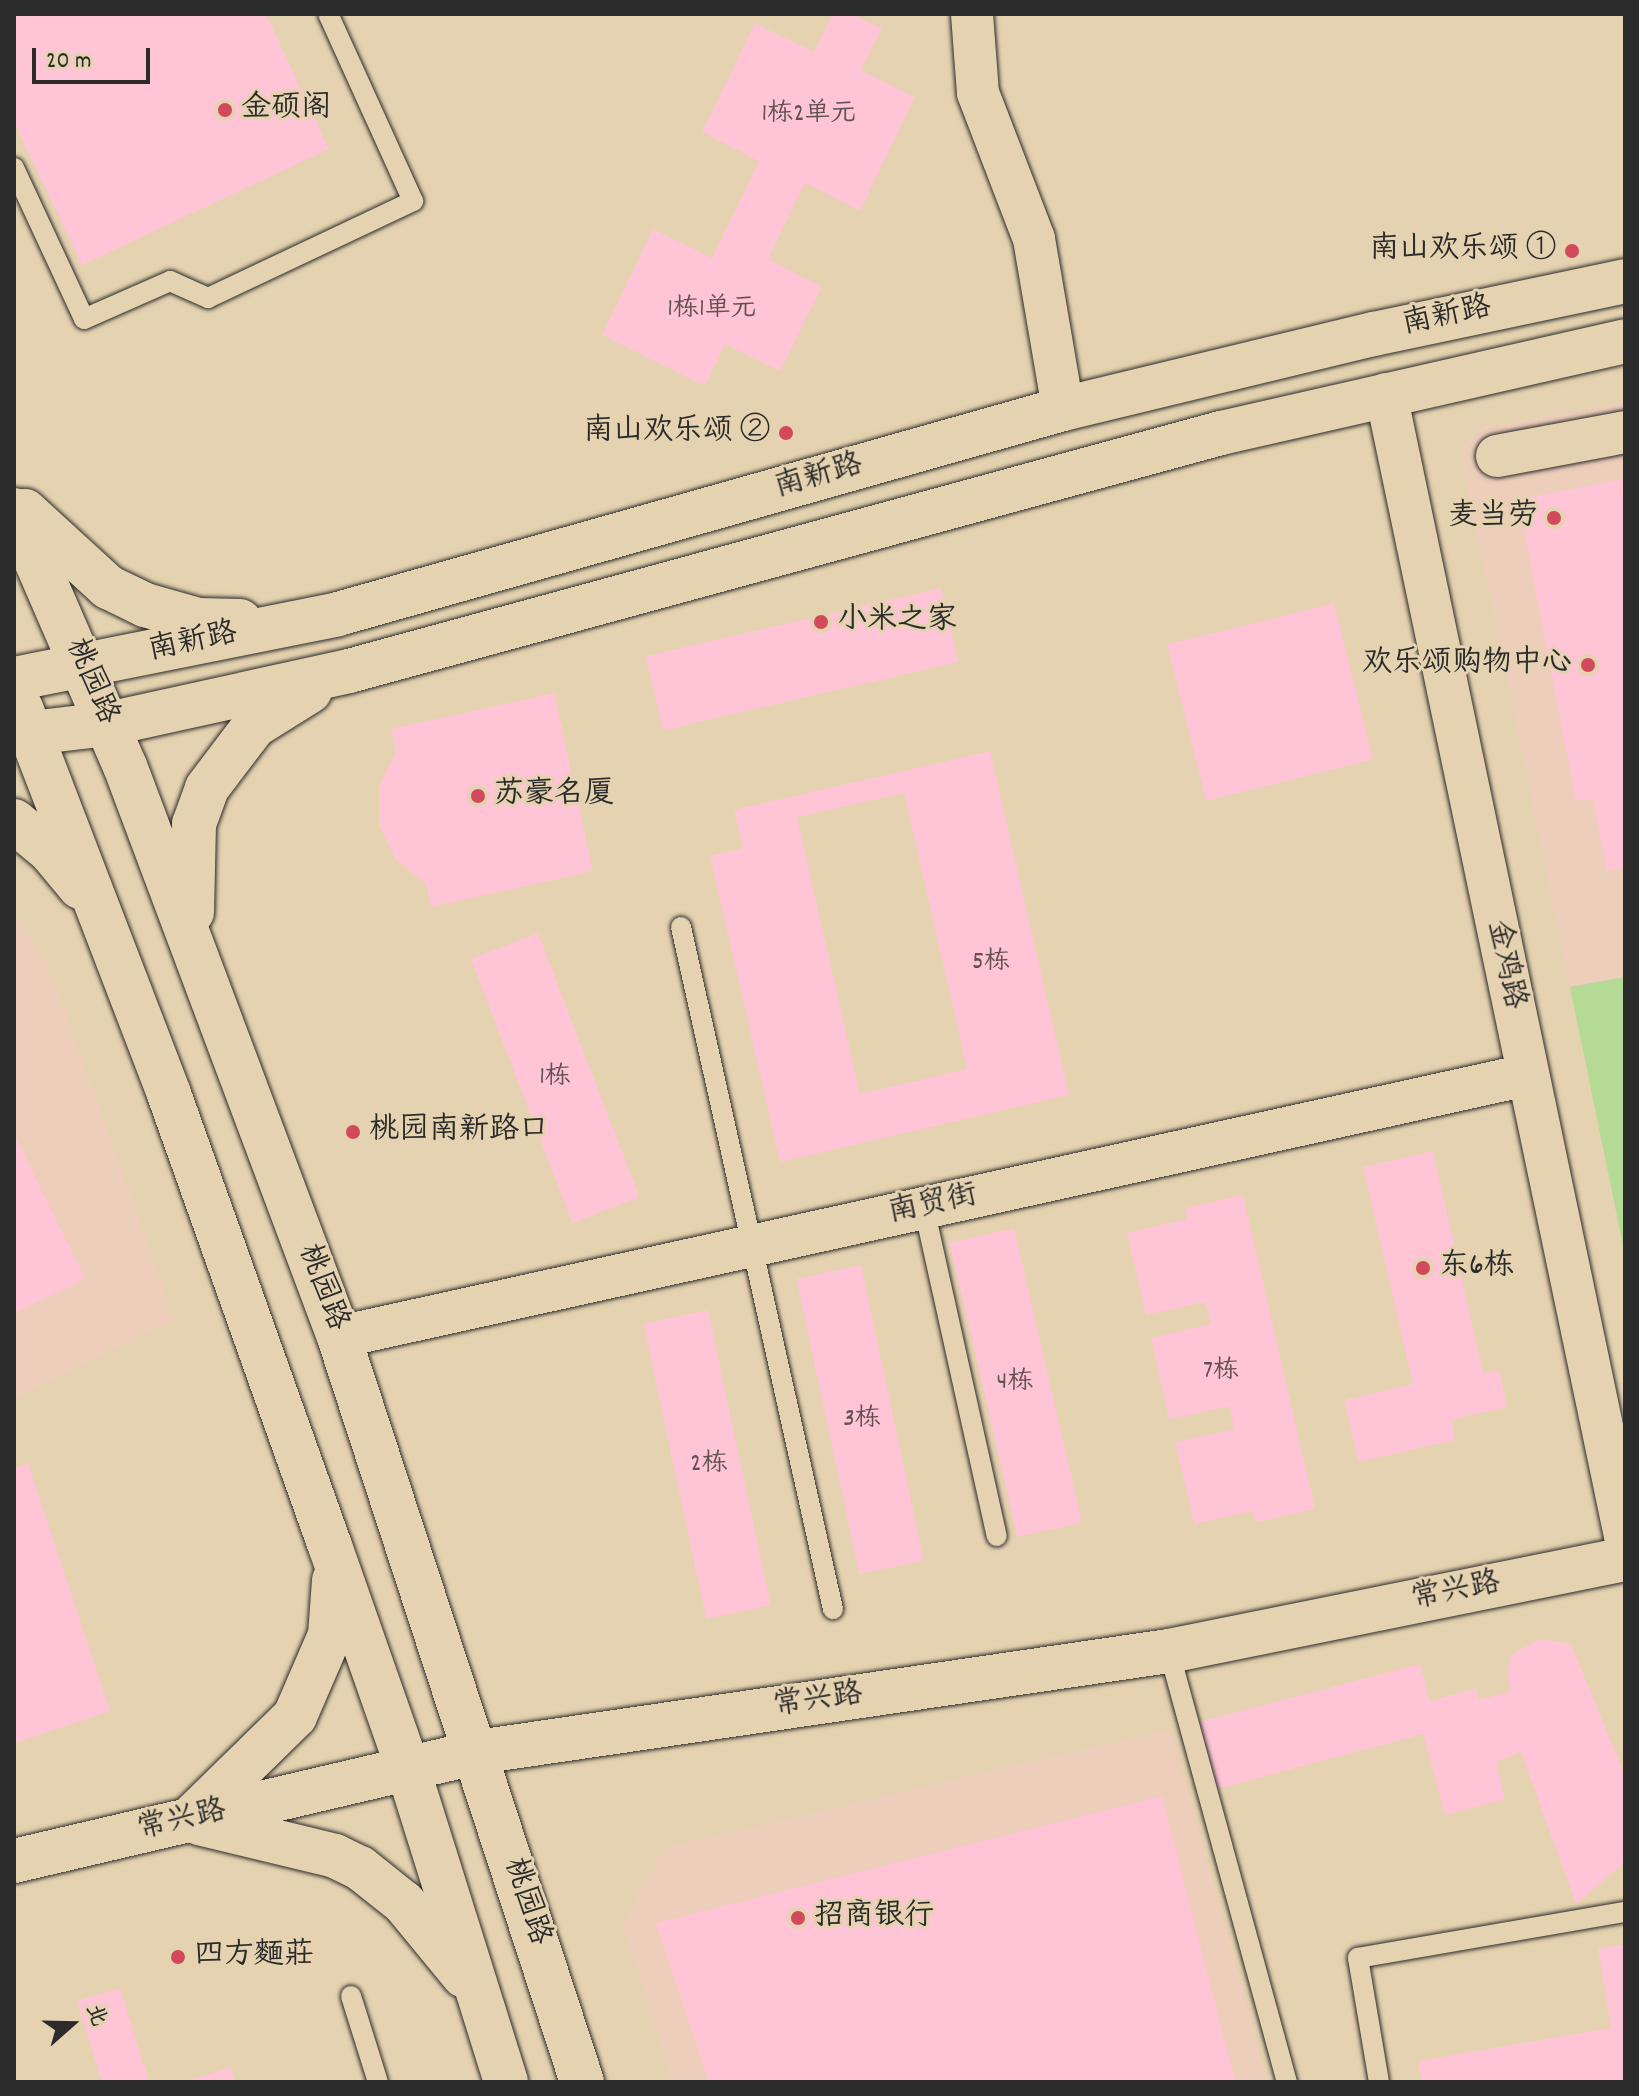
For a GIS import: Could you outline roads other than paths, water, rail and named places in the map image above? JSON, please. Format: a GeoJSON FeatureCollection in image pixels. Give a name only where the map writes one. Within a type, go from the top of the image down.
{"type":"FeatureCollection","features":[{"type":"Feature","properties":{"kind":"main road","name":"南新路"},"geometry":{"type":"LineString","coordinates":[[14,679],[338,614],[1063,409],[1374,334],[1625,281]]}},
{"type":"Feature","properties":{"kind":"main road","name":"南新路"},"geometry":{"type":"LineString","coordinates":[[22,734],[108,724],[349,671],[1049,478],[1386,394],[1625,341]]}},
{"type":"Feature","properties":{"kind":"main road"},"geometry":{"type":"LineString","coordinates":[[14,501],[108,587],[145,605],[198,620],[338,614]]}},
{"type":"Feature","properties":{"kind":"main road","name":"桃园路"},"geometry":{"type":"LineString","coordinates":[[14,510],[108,724],[339,1337],[478,1752],[582,2082]]}},
{"type":"Feature","properties":{"kind":"main road"},"geometry":{"type":"LineString","coordinates":[[198,962],[189,874],[194,824],[207,788],[254,726],[349,671]]}},
{"type":"Feature","properties":{"kind":"main road"},"geometry":{"type":"LineString","coordinates":[[14,691],[22,734],[109,937],[330,1546],[408,1769],[506,2082]]}},
{"type":"Feature","properties":{"kind":"main road"},"geometry":{"type":"LineString","coordinates":[[14,821],[50,851],[84,891],[109,937]]}},
{"type":"Feature","properties":{"kind":"main road"},"geometry":{"type":"LineString","coordinates":[[189,1820],[277,1739],[310,1691],[330,1635],[334,1605],[330,1546]]}},
{"type":"Feature","properties":{"kind":"main road","name":"常兴路"},"geometry":{"type":"LineString","coordinates":[[14,1861],[478,1752],[1169,1651],[1625,1559]]}},
{"type":"Feature","properties":{"kind":"main road"},"geometry":{"type":"LineString","coordinates":[[189,1820],[321,1853],[360,1868],[404,1903],[479,1994]]}},
{"type":"Feature","properties":{"kind":"street"},"geometry":{"type":"LineString","coordinates":[[972,14],[978,93],[1034,239],[1063,409]]}},
{"type":"Feature","properties":{"kind":"street","name":"金鸡路"},"geometry":{"type":"LineString","coordinates":[[1386,394],[1625,1536]]}},
{"type":"Feature","properties":{"kind":"street"},"geometry":{"type":"LineString","coordinates":[[1497,456],[1625,432]]}},
{"type":"Feature","properties":{"kind":"street","name":"南贸街"},"geometry":{"type":"LineString","coordinates":[[339,1337],[1527,1075]]}},
{"type":"Feature","properties":{"kind":"lane"},"geometry":{"type":"LineString","coordinates":[[14,168],[84,319],[170,281],[208,298],[413,201],[328,14]]}},
{"type":"Feature","properties":{"kind":"lane"},"geometry":{"type":"LineString","coordinates":[[681,927],[833,1609]]}},
{"type":"Feature","properties":{"kind":"lane"},"geometry":{"type":"LineString","coordinates":[[924,1208],[997,1536]]}},
{"type":"Feature","properties":{"kind":"lane"},"geometry":{"type":"LineString","coordinates":[[1169,1651],[1287,2082]]}},
{"type":"Feature","properties":{"kind":"lane"},"geometry":{"type":"LineString","coordinates":[[1379,2082],[1358,1958],[1625,1912]]}},
{"type":"Feature","properties":{"kind":"lane"},"geometry":{"type":"LineString","coordinates":[[351,1996],[378,2082]]}},
{"type":"Feature","properties":{"kind":"place","name":"金硕阁"},"geometry":{"type":"Point","coordinates":[225,110]}},
{"type":"Feature","properties":{"kind":"place","name":"南山欢乐颂 ①"},"geometry":{"type":"Point","coordinates":[1572,251]}},
{"type":"Feature","properties":{"kind":"place","name":"南山欢乐颂 ②"},"geometry":{"type":"Point","coordinates":[786,433]}},
{"type":"Feature","properties":{"kind":"place","name":"麦当劳"},"geometry":{"type":"Point","coordinates":[1554,518]}},
{"type":"Feature","properties":{"kind":"place","name":"小米之家"},"geometry":{"type":"Point","coordinates":[821,622]}},
{"type":"Feature","properties":{"kind":"place","name":"欢乐颂购物中心"},"geometry":{"type":"Point","coordinates":[1588,665]}},
{"type":"Feature","properties":{"kind":"place","name":"苏豪名厦"},"geometry":{"type":"Point","coordinates":[478,796]}},
{"type":"Feature","properties":{"kind":"place","name":"桃园南新路口"},"geometry":{"type":"Point","coordinates":[353,1132]}},
{"type":"Feature","properties":{"kind":"place","name":"东6栋"},"geometry":{"type":"Point","coordinates":[1423,1268]}},
{"type":"Feature","properties":{"kind":"place","name":"招商银行"},"geometry":{"type":"Point","coordinates":[798,1918]}},
{"type":"Feature","properties":{"kind":"place","name":"四方麵莊"},"geometry":{"type":"Point","coordinates":[178,1957]}}]}
